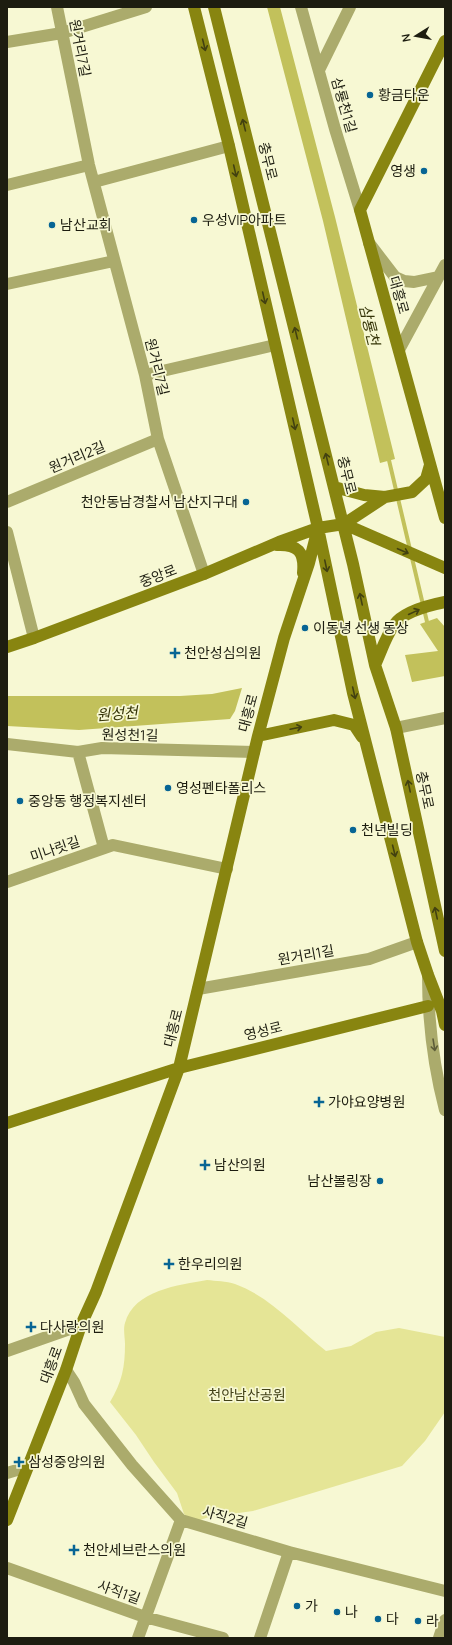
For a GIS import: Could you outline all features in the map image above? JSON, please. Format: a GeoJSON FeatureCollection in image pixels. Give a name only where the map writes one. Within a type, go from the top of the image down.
{"type":"FeatureCollection","features":[{"type":"Feature","properties":{"kind":"street","name":"원거리7길"},"geometry":{"type":"LineString","coordinates":[[57,7],[89,165],[145,375],[158,439],[204,574]]}},
{"type":"Feature","properties":{"kind":"street"},"geometry":{"type":"LineString","coordinates":[[7,42],[62,33],[146,7]]}},
{"type":"Feature","properties":{"kind":"street"},"geometry":{"type":"LineString","coordinates":[[194,7],[229,146],[318,528],[353,693],[417,942],[428,975],[436,993],[445,1025]]}},
{"type":"Feature","properties":{"kind":"street","name":"충무로"},"geometry":{"type":"LineString","coordinates":[[214,7],[344,524],[375,665],[396,728],[444,943]]}},
{"type":"Feature","properties":{"kind":"street","name":"삼룡천1길"},"geometry":{"type":"LineString","coordinates":[[301,7],[318,70],[360,210]]}},
{"type":"Feature","properties":{"kind":"street"},"geometry":{"type":"LineString","coordinates":[[318,70],[350,7]]}},
{"type":"Feature","properties":{"kind":"street"},"geometry":{"type":"LineString","coordinates":[[360,210],[445,41]]}},
{"type":"Feature","properties":{"kind":"street"},"geometry":{"type":"LineString","coordinates":[[94,182],[229,146]]}},
{"type":"Feature","properties":{"kind":"street"},"geometry":{"type":"LineString","coordinates":[[7,185],[89,165]]}},
{"type":"Feature","properties":{"kind":"street","name":"대흥로"},"geometry":{"type":"LineString","coordinates":[[360,210],[445,518]]}},
{"type":"Feature","properties":{"kind":"street"},"geometry":{"type":"LineString","coordinates":[[369,243],[395,277],[404,281],[414,282],[438,277]]}},
{"type":"Feature","properties":{"kind":"street"},"geometry":{"type":"LineString","coordinates":[[7,284],[114,261]]}},
{"type":"Feature","properties":{"kind":"street"},"geometry":{"type":"LineString","coordinates":[[398,350],[445,265]]}},
{"type":"Feature","properties":{"kind":"street"},"geometry":{"type":"LineString","coordinates":[[145,375],[275,344]]}},
{"type":"Feature","properties":{"kind":"street","name":"원거리2길"},"geometry":{"type":"LineString","coordinates":[[7,502],[158,439]]}},
{"type":"Feature","properties":{"kind":"street"},"geometry":{"type":"LineString","coordinates":[[334,487],[358,492],[364,495],[384,497],[412,492],[426,479],[430,465]]}},
{"type":"Feature","properties":{"kind":"street"},"geometry":{"type":"LineString","coordinates":[[384,497],[361,511],[344,524],[444,568]]}},
{"type":"Feature","properties":{"kind":"street","name":"중앙로"},"geometry":{"type":"LineString","coordinates":[[7,647],[204,574],[272,545],[318,528],[344,524]]}},
{"type":"Feature","properties":{"kind":"street","name":"대흥로"},"geometry":{"type":"LineString","coordinates":[[7,1520],[66,1370],[81,1325],[96,1292],[179,1068],[258,736],[284,638],[309,563],[318,528]]}},
{"type":"Feature","properties":{"kind":"street"},"geometry":{"type":"LineString","coordinates":[[7,532],[34,638]]}},
{"type":"Feature","properties":{"kind":"street"},"geometry":{"type":"LineString","coordinates":[[272,545],[286,544],[294,546],[301,552],[304,562],[302,584]]}},
{"type":"Feature","properties":{"kind":"street"},"geometry":{"type":"LineString","coordinates":[[375,665],[394,625],[401,618],[430,605],[445,602]]}},
{"type":"Feature","properties":{"kind":"street"},"geometry":{"type":"LineString","coordinates":[[396,728],[445,718]]}},
{"type":"Feature","properties":{"kind":"street"},"geometry":{"type":"LineString","coordinates":[[258,736],[334,720],[354,725],[367,745]]}},
{"type":"Feature","properties":{"kind":"street","name":"원성천1길"},"geometry":{"type":"LineString","coordinates":[[7,744],[78,752],[102,748],[254,752]]}},
{"type":"Feature","properties":{"kind":"street"},"geometry":{"type":"LineString","coordinates":[[78,752],[109,847],[227,869]]}},
{"type":"Feature","properties":{"kind":"street","name":"미나릿길"},"geometry":{"type":"LineString","coordinates":[[7,882],[109,847]]}},
{"type":"Feature","properties":{"kind":"street","name":"원거리1길"},"geometry":{"type":"LineString","coordinates":[[198,989],[369,959],[417,942]]}},
{"type":"Feature","properties":{"kind":"street"},"geometry":{"type":"LineString","coordinates":[[428,975],[428,1006],[441,1095],[445,1110]]}},
{"type":"Feature","properties":{"kind":"street","name":"영성로"},"geometry":{"type":"LineString","coordinates":[[7,1123],[179,1068],[428,1006]]}},
{"type":"Feature","properties":{"kind":"street"},"geometry":{"type":"LineString","coordinates":[[7,1351],[81,1325]]}},
{"type":"Feature","properties":{"kind":"street","name":"사직2길"},"geometry":{"type":"LineString","coordinates":[[66,1370],[74,1382],[84,1404],[132,1465],[181,1520],[289,1552],[445,1592]]}},
{"type":"Feature","properties":{"kind":"street"},"geometry":{"type":"LineString","coordinates":[[7,1473],[27,1467]]}},
{"type":"Feature","properties":{"kind":"street"},"geometry":{"type":"LineString","coordinates":[[138,1638],[181,1520]]}},
{"type":"Feature","properties":{"kind":"street"},"geometry":{"type":"LineString","coordinates":[[260,1638],[289,1552]]}},
{"type":"Feature","properties":{"kind":"street","name":"사직1길"},"geometry":{"type":"LineString","coordinates":[[7,1568],[145,1617],[223,1638]]}},
{"type":"Feature","properties":{"kind":"street"},"geometry":{"type":"LineString","coordinates":[[440,1638],[445,1620]]}},
{"type":"Feature","properties":{"kind":"green space","name":"천안남산공원"},"geometry":{"type":"Polygon","coordinates":[[[207,1280],[235,1284],[260,1297],[283,1314],[326,1351],[351,1346],[376,1332],[399,1328],[445,1337],[445,1412],[425,1441],[402,1466],[253,1511],[209,1517],[194,1522],[184,1514],[177,1493],[136,1435],[110,1402],[122,1374],[125,1352],[124,1325],[130,1312],[138,1303],[159,1291],[184,1284],[207,1280]]]}},
{"type":"Feature","properties":{"kind":"water"},"geometry":{"type":"Polygon","coordinates":[[[267,7],[280,7],[335,217],[395,459],[380,463],[323,221],[267,7]]]}},
{"type":"Feature","properties":{"kind":"water"},"geometry":{"type":"Polygon","coordinates":[[[437,618],[445,627],[445,676],[412,682],[405,655],[438,651],[420,624],[437,618]]]}},
{"type":"Feature","properties":{"kind":"water","name":"원성천"},"geometry":{"type":"Polygon","coordinates":[[[242,688],[235,711],[230,719],[79,730],[7,726],[7,696],[180,696],[212,694],[242,688]]]}},
{"type":"Feature","properties":{"kind":"waterway","name":"삼룡천"},"geometry":{"type":"LineString","coordinates":[[388,456],[428,626]]}},
{"type":"Feature","properties":{"kind":"place","name":"황금타운"},"geometry":{"type":"Point","coordinates":[370,95]}},
{"type":"Feature","properties":{"kind":"place","name":"영생"},"geometry":{"type":"Point","coordinates":[424,171]}},
{"type":"Feature","properties":{"kind":"place","name":"우성VIP아파트"},"geometry":{"type":"Point","coordinates":[194,220]}},
{"type":"Feature","properties":{"kind":"place","name":"남산교회"},"geometry":{"type":"Point","coordinates":[52,225]}},
{"type":"Feature","properties":{"kind":"place","name":"천안동남경찰서 남산지구대"},"geometry":{"type":"Point","coordinates":[246,502]}},
{"type":"Feature","properties":{"kind":"place","name":"이동녕 선생 동상"},"geometry":{"type":"Point","coordinates":[305,628]}},
{"type":"Feature","properties":{"kind":"place","name":"천안성심의원"},"geometry":{"type":"Point","coordinates":[175,653]}},
{"type":"Feature","properties":{"kind":"place","name":"영성펜타폴리스"},"geometry":{"type":"Point","coordinates":[168,788]}},
{"type":"Feature","properties":{"kind":"place","name":"중앙동 행정복지센터"},"geometry":{"type":"Point","coordinates":[20,801]}},
{"type":"Feature","properties":{"kind":"place","name":"천년빌딩"},"geometry":{"type":"Point","coordinates":[353,830]}},
{"type":"Feature","properties":{"kind":"place","name":"가야요양병원"},"geometry":{"type":"Point","coordinates":[319,1102]}},
{"type":"Feature","properties":{"kind":"place","name":"남산의원"},"geometry":{"type":"Point","coordinates":[205,1165]}},
{"type":"Feature","properties":{"kind":"place","name":"남산볼링장"},"geometry":{"type":"Point","coordinates":[380,1181]}},
{"type":"Feature","properties":{"kind":"place","name":"한우리의원"},"geometry":{"type":"Point","coordinates":[169,1264]}},
{"type":"Feature","properties":{"kind":"place","name":"다사랑의원"},"geometry":{"type":"Point","coordinates":[31,1327]}},
{"type":"Feature","properties":{"kind":"place","name":"삼성중앙의원"},"geometry":{"type":"Point","coordinates":[19,1462]}},
{"type":"Feature","properties":{"kind":"place","name":"천안세브란스의원"},"geometry":{"type":"Point","coordinates":[74,1550]}},
{"type":"Feature","properties":{"kind":"place","name":"가"},"geometry":{"type":"Point","coordinates":[297,1606]}},
{"type":"Feature","properties":{"kind":"place","name":"나"},"geometry":{"type":"Point","coordinates":[337,1612]}},
{"type":"Feature","properties":{"kind":"place","name":"다"},"geometry":{"type":"Point","coordinates":[378,1619]}},
{"type":"Feature","properties":{"kind":"place","name":"라"},"geometry":{"type":"Point","coordinates":[418,1621]}}]}
